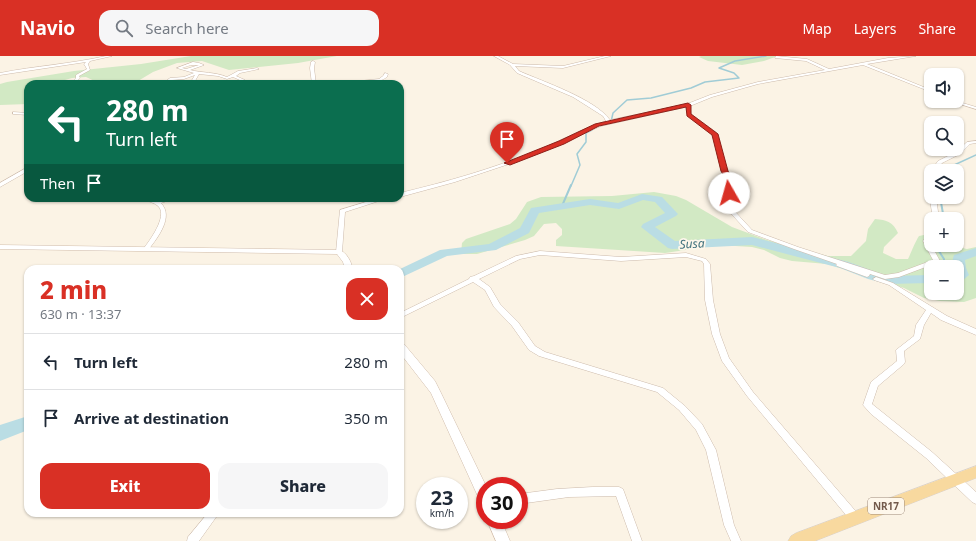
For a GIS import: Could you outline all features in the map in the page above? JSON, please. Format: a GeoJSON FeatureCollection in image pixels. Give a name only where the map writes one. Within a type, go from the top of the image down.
{"type":"FeatureCollection","features":[{"type":"Feature","properties":{"kind":"main road"},"geometry":{"type":"LineString","coordinates":[[0,247],[323,251],[339,252],[348,265]]}},
{"type":"Feature","properties":{"kind":"main road"},"geometry":{"type":"LineString","coordinates":[[404,351],[431,384],[476,478]]}},
{"type":"Feature","properties":{"kind":"main road","name":"NR17"},"geometry":{"type":"LineString","coordinates":[[796,541],[976,472]]}},
{"type":"Feature","properties":{"kind":"main road"},"geometry":{"type":"LineString","coordinates":[[498,529],[503,541]]}},
{"type":"Feature","properties":{"kind":"street"},"geometry":{"type":"LineString","coordinates":[[0,74],[24,68],[89,61],[110,56]]}},
{"type":"Feature","properties":{"kind":"street"},"geometry":{"type":"LineString","coordinates":[[496,56],[512,65],[518,72],[574,96],[611,121]]}},
{"type":"Feature","properties":{"kind":"street"},"geometry":{"type":"LineString","coordinates":[[512,65],[563,66],[609,56]]}},
{"type":"Feature","properties":{"kind":"street"},"geometry":{"type":"LineString","coordinates":[[404,194],[507,163],[561,143],[589,129],[611,121],[688,105],[711,96],[758,83],[914,56]]}},
{"type":"Feature","properties":{"kind":"street"},"geometry":{"type":"LineString","coordinates":[[776,57],[807,60],[830,70]]}},
{"type":"Feature","properties":{"kind":"street"},"geometry":{"type":"LineString","coordinates":[[76,80],[78,78],[77,76],[89,69],[86,64],[89,61]]}},
{"type":"Feature","properties":{"kind":"street"},"geometry":{"type":"LineString","coordinates":[[313,62],[314,80]]}},
{"type":"Feature","properties":{"kind":"street"},"geometry":{"type":"LineString","coordinates":[[164,80],[184,71],[202,65],[196,63],[188,64],[179,68],[184,71],[219,75],[227,78],[236,73],[257,69]]}},
{"type":"Feature","properties":{"kind":"street"},"geometry":{"type":"LineString","coordinates":[[864,64],[895,78],[911,82],[924,88]]}},
{"type":"Feature","properties":{"kind":"street"},"geometry":{"type":"LineString","coordinates":[[194,80],[198,73]]}},
{"type":"Feature","properties":{"kind":"street"},"geometry":{"type":"LineString","coordinates":[[170,80],[184,78],[198,73]]}},
{"type":"Feature","properties":{"kind":"street"},"geometry":{"type":"LineString","coordinates":[[380,80],[385,77],[386,74]]}},
{"type":"Feature","properties":{"kind":"street"},"geometry":{"type":"LineString","coordinates":[[233,76],[239,77],[243,80]]}},
{"type":"Feature","properties":{"kind":"street"},"geometry":{"type":"LineString","coordinates":[[964,104],[976,108]]}},
{"type":"Feature","properties":{"kind":"street"},"geometry":{"type":"LineString","coordinates":[[688,105],[689,114],[715,134],[724,171],[732,183],[726,205],[746,228],[783,244],[885,277],[899,275],[937,261],[932,252]]}},
{"type":"Feature","properties":{"kind":"street"},"geometry":{"type":"LineString","coordinates":[[14,113],[24,114]]}},
{"type":"Feature","properties":{"kind":"street"},"geometry":{"type":"LineString","coordinates":[[939,164],[958,153],[970,143],[976,142]]}},
{"type":"Feature","properties":{"kind":"street"},"geometry":{"type":"LineString","coordinates":[[0,185],[24,171]]}},
{"type":"Feature","properties":{"kind":"street"},"geometry":{"type":"LineString","coordinates":[[339,252],[342,211],[372,202]]}},
{"type":"Feature","properties":{"kind":"street"},"geometry":{"type":"LineString","coordinates":[[147,248],[163,220],[164,210],[156,203]]}},
{"type":"Feature","properties":{"kind":"street"},"geometry":{"type":"LineString","coordinates":[[404,314],[472,278],[518,257],[540,253],[621,259],[686,255],[706,261],[709,300],[716,334],[725,359],[750,394],[855,518]]}},
{"type":"Feature","properties":{"kind":"street"},"geometry":{"type":"LineString","coordinates":[[828,259],[847,269],[891,284],[944,318],[976,332]]}},
{"type":"Feature","properties":{"kind":"street"},"geometry":{"type":"LineString","coordinates":[[472,278],[488,289],[497,305],[515,324],[532,348],[542,354],[586,369],[660,390],[682,408],[699,427],[711,450],[729,525],[736,541]]}},
{"type":"Feature","properties":{"kind":"street"},"geometry":{"type":"LineString","coordinates":[[930,309],[920,325],[917,336],[900,350],[901,362],[874,384],[867,405],[903,436],[929,455],[976,499]]}},
{"type":"Feature","properties":{"kind":"street"},"geometry":{"type":"LineString","coordinates":[[528,497],[553,492],[619,492],[637,541]]}},
{"type":"Feature","properties":{"kind":"street"},"geometry":{"type":"LineString","coordinates":[[192,541],[211,517]]}},
{"type":"Feature","properties":{"kind":"green space"},"geometry":{"type":"Polygon","coordinates":[[[191,56],[337,56],[298,63],[229,70],[202,61],[177,63],[153,72],[140,80],[92,80],[86,77],[65,80],[24,80],[24,104],[0,105],[0,84],[74,71],[141,64],[191,56]]]}},
{"type":"Feature","properties":{"kind":"green space"},"geometry":{"type":"Polygon","coordinates":[[[778,56],[764,61],[742,65],[708,61],[699,57],[778,56]]]}},
{"type":"Feature","properties":{"kind":"green space"},"geometry":{"type":"Polygon","coordinates":[[[654,192],[676,196],[686,200],[732,227],[767,240],[828,256],[851,256],[866,241],[868,229],[875,219],[883,220],[892,224],[898,233],[884,247],[883,253],[896,259],[908,259],[919,236],[924,235],[924,252],[964,252],[964,248],[976,247],[976,298],[964,302],[935,300],[964,300],[964,260],[924,260],[924,298],[904,288],[827,264],[792,261],[752,247],[719,245],[665,253],[556,246],[556,240],[562,235],[562,229],[556,223],[544,224],[534,236],[525,240],[477,254],[461,254],[462,243],[466,239],[510,224],[516,219],[527,202],[541,197],[612,196],[654,192]]]}},
{"type":"Feature","properties":{"kind":"waterway"},"geometry":{"type":"LineString","coordinates":[[611,122],[613,113],[627,100],[651,98],[691,88],[705,82],[739,78],[734,73],[719,68],[735,61],[766,56]]}},
{"type":"Feature","properties":{"kind":"waterway"},"geometry":{"type":"LineString","coordinates":[[571,186],[580,165],[577,154],[586,142],[586,133],[592,130]]}},
{"type":"Feature","properties":{"kind":"waterway"},"geometry":{"type":"LineString","coordinates":[[956,164],[976,155]]}},
{"type":"Feature","properties":{"kind":"waterway"},"geometry":{"type":"LineString","coordinates":[[562,206],[571,185]]}},
{"type":"Feature","properties":{"kind":"waterway","name":"Susa"},"geometry":{"type":"LineString","coordinates":[[404,272],[444,253],[492,247],[525,230],[535,210],[590,202],[619,206],[642,197],[658,199],[672,214],[647,227],[672,245],[752,241],[845,265],[872,276],[887,280],[898,281],[924,279]]}},
{"type":"Feature","properties":{"kind":"waterway"},"geometry":{"type":"LineString","coordinates":[[941,204],[943,212]]}},
{"type":"Feature","properties":{"kind":"waterway"},"geometry":{"type":"LineString","coordinates":[[940,252],[944,260]]}},
{"type":"Feature","properties":{"kind":"waterway"},"geometry":{"type":"LineString","coordinates":[[959,260],[959,258],[976,252]]}},
{"type":"Feature","properties":{"kind":"waterway","name":"Susa"},"geometry":{"type":"LineString","coordinates":[[0,433],[24,424]]}},
{"type":"Feature","properties":{"kind":"route"},"geometry":{"type":"LineString","coordinates":[[507,163],[561,143],[597,125],[688,105],[689,114],[715,134],[724,171],[732,183],[729,193]]}}]}
